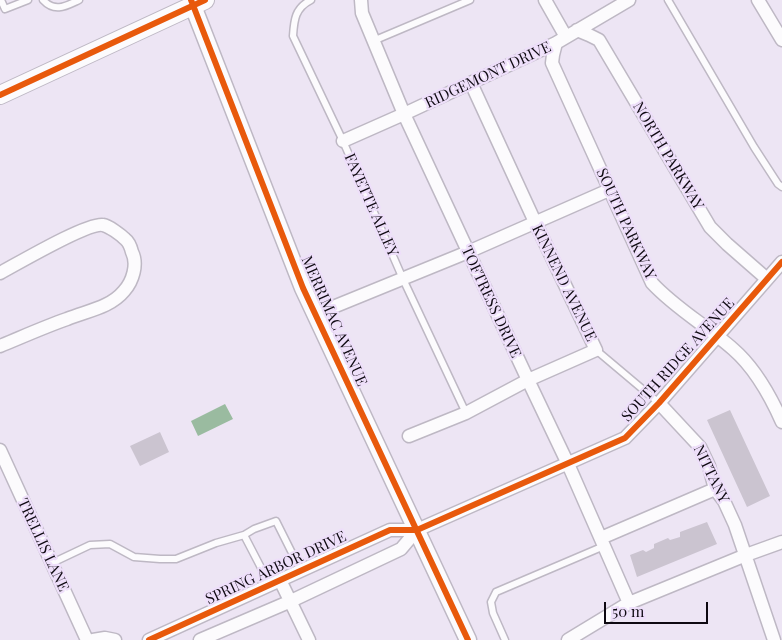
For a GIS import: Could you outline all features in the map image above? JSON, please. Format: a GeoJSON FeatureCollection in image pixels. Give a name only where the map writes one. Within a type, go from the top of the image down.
{"type":"FeatureCollection","features":[{"type":"Feature","properties":{"kind":"main road"},"geometry":{"type":"LineString","coordinates":[[0,95],[197,2]]}},
{"type":"Feature","properties":{"kind":"street","name":"TOFTRESS DRIVE"},"geometry":{"type":"LineString","coordinates":[[361,0],[362,13],[404,114],[568,464],[629,602]]}},
{"type":"Feature","properties":{"kind":"street"},"geometry":{"type":"LineString","coordinates":[[545,0],[566,37]]}},
{"type":"Feature","properties":{"kind":"street","name":"RIDGEMONT DRIVE"},"geometry":{"type":"LineString","coordinates":[[343,141],[566,37],[630,0]]}},
{"type":"Feature","properties":{"kind":"street"},"geometry":{"type":"LineString","coordinates":[[758,0],[782,40]]}},
{"type":"Feature","properties":{"kind":"street","name":"MERRIMAC AVENUE"},"geometry":{"type":"LineString","coordinates":[[197,2],[303,288],[468,640]]}},
{"type":"Feature","properties":{"kind":"street","name":"NORTH PARKWAY"},"geometry":{"type":"LineString","coordinates":[[566,37],[589,34],[598,40],[710,227],[726,244],[767,279]]}},
{"type":"Feature","properties":{"kind":"street","name":"SOUTH PARKWAY"},"geometry":{"type":"LineString","coordinates":[[566,37],[552,55],[552,63],[652,283],[663,294],[734,350],[750,366],[766,389],[782,422]]}},
{"type":"Feature","properties":{"kind":"street","name":"KINNEND AVENUE"},"geometry":{"type":"LineString","coordinates":[[409,436],[466,413],[528,380],[596,350],[470,83]]}},
{"type":"Feature","properties":{"kind":"street"},"geometry":{"type":"LineString","coordinates":[[316,314],[468,252],[609,190]]}},
{"type":"Feature","properties":{"kind":"street"},"geometry":{"type":"LineString","coordinates":[[0,272],[68,236],[89,227],[102,225],[114,230],[127,240],[134,255],[132,278],[124,291],[108,304],[0,346]]}},
{"type":"Feature","properties":{"kind":"street","name":"SOUTH RIDGE AVENUE"},"geometry":{"type":"LineString","coordinates":[[417,530],[625,438],[659,403],[782,262]]}},
{"type":"Feature","properties":{"kind":"street","name":"NITTANY"},"geometry":{"type":"LineString","coordinates":[[659,403],[700,447],[709,466],[715,489],[724,501],[735,526],[774,640]]}},
{"type":"Feature","properties":{"kind":"street","name":"TRELLIS LANE"},"geometry":{"type":"LineString","coordinates":[[0,450],[87,640]]}},
{"type":"Feature","properties":{"kind":"street"},"geometry":{"type":"LineString","coordinates":[[603,542],[715,489]]}},
{"type":"Feature","properties":{"kind":"street","name":"SPRING ARBOR DRIVE"},"geometry":{"type":"LineString","coordinates":[[149,640],[390,530],[417,530]]}},
{"type":"Feature","properties":{"kind":"street"},"geometry":{"type":"LineString","coordinates":[[200,640],[401,549],[417,530]]}},
{"type":"Feature","properties":{"kind":"street"},"geometry":{"type":"LineString","coordinates":[[568,640],[629,602],[782,542]]}},
{"type":"Feature","properties":{"kind":"street"},"geometry":{"type":"LineString","coordinates":[[275,583],[291,600],[309,640]]}},
{"type":"Feature","properties":{"kind":"street"},"geometry":{"type":"LineString","coordinates":[[93,640],[105,638],[115,640]]}},
{"type":"Feature","properties":{"kind":"lane"},"geometry":{"type":"LineString","coordinates":[[1,0],[5,9],[28,0]]}},
{"type":"Feature","properties":{"kind":"lane"},"geometry":{"type":"LineString","coordinates":[[43,0],[48,6],[62,8],[79,0]]}},
{"type":"Feature","properties":{"kind":"lane","name":"FAYETTE ALLEY"},"geometry":{"type":"LineString","coordinates":[[311,0],[304,4],[294,20],[293,36],[343,141],[403,279],[466,413]]}},
{"type":"Feature","properties":{"kind":"lane"},"geometry":{"type":"LineString","coordinates":[[373,41],[470,0]]}},
{"type":"Feature","properties":{"kind":"lane"},"geometry":{"type":"LineString","coordinates":[[668,0],[754,147],[778,184],[782,187]]}},
{"type":"Feature","properties":{"kind":"lane"},"geometry":{"type":"LineString","coordinates":[[596,350],[659,403]]}},
{"type":"Feature","properties":{"kind":"lane"},"geometry":{"type":"LineString","coordinates":[[52,563],[90,545],[110,544],[134,556],[176,559],[216,543],[244,535],[276,521],[301,570]]}},
{"type":"Feature","properties":{"kind":"lane"},"geometry":{"type":"LineString","coordinates":[[244,535],[275,583]]}},
{"type":"Feature","properties":{"kind":"lane"},"geometry":{"type":"LineString","coordinates":[[505,640],[493,613],[491,602],[496,592],[603,542]]}},
{"type":"Feature","properties":{"kind":"shaded area"},"geometry":{"type":"Polygon","coordinates":[[[225,404],[233,419],[198,436],[191,421],[225,404]]]}},
{"type":"Feature","properties":{"kind":"building"},"geometry":{"type":"Polygon","coordinates":[[[730,410],[770,496],[747,507],[707,420],[730,410]]]}},
{"type":"Feature","properties":{"kind":"building"},"geometry":{"type":"Polygon","coordinates":[[[160,432],[169,452],[140,466],[130,446],[160,432]]]}},
{"type":"Feature","properties":{"kind":"building"},"geometry":{"type":"Polygon","coordinates":[[[707,522],[717,544],[637,577],[630,555],[643,550],[646,552],[654,548],[654,544],[668,538],[670,540],[680,537],[680,532],[707,522]]]}},
{"type":"Feature","properties":{"kind":"cycle path"},"geometry":{"type":"LineString","coordinates":[[191,0],[303,288],[468,640]]}},
{"type":"Feature","properties":{"kind":"cycle path"},"geometry":{"type":"LineString","coordinates":[[0,95],[205,0]]}},
{"type":"Feature","properties":{"kind":"cycle path"},"geometry":{"type":"LineString","coordinates":[[149,640],[390,530],[417,530],[625,438],[659,403],[782,262]]}}]}
